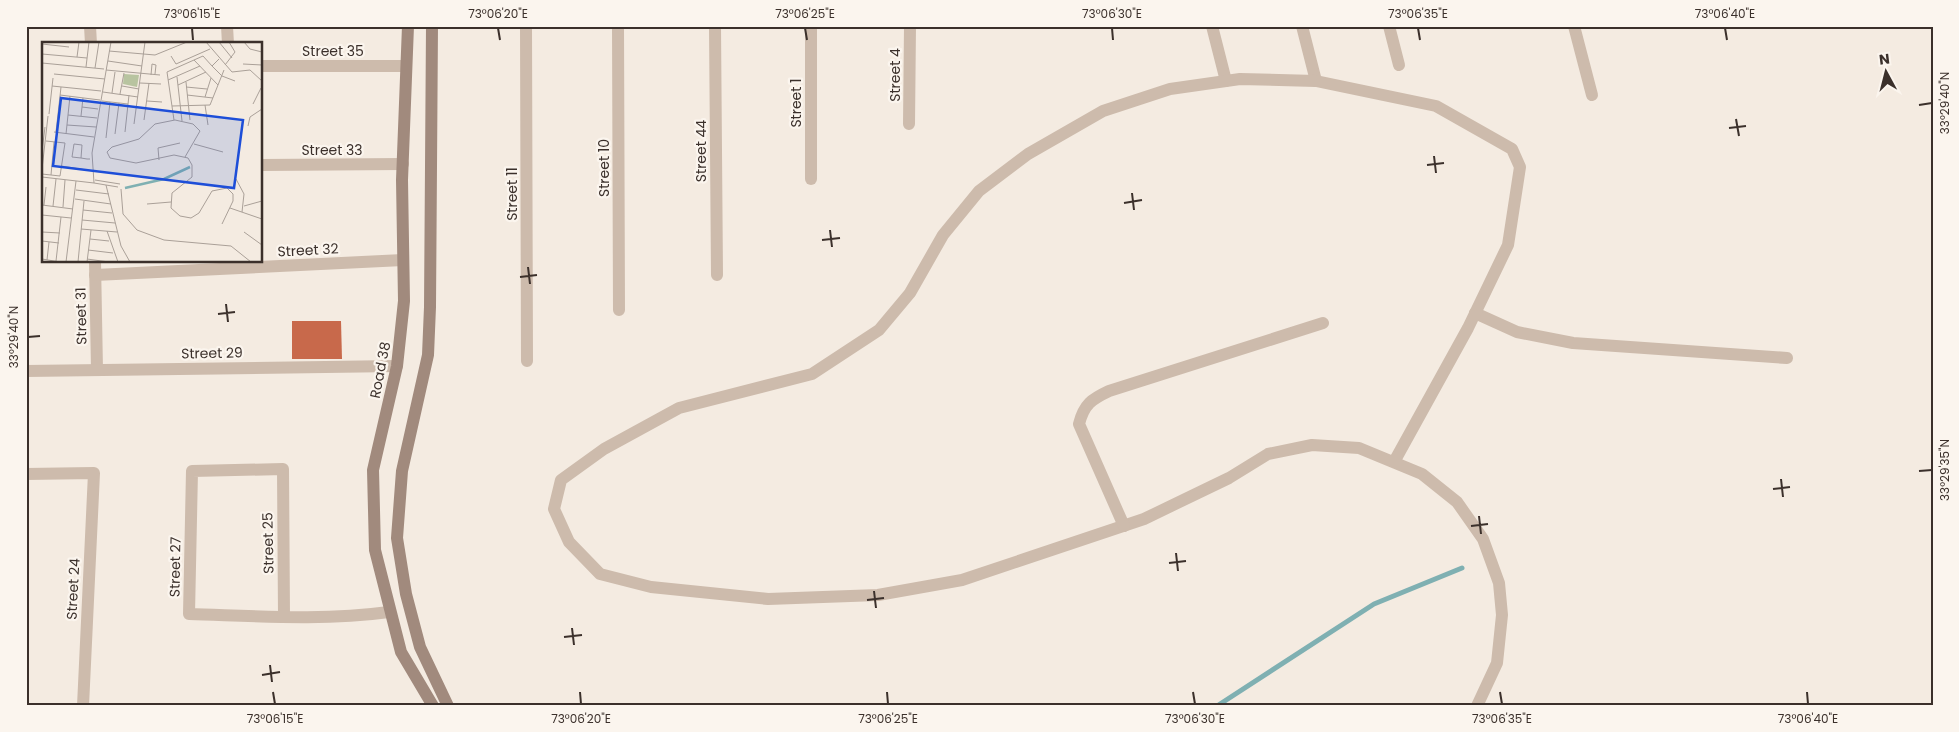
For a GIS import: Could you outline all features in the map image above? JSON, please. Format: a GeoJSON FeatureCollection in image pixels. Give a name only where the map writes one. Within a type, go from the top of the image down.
{"type":"FeatureCollection","features":[{"type":"Feature","properties":{"kind":"main road","name":"Road 38"},"geometry":{"type":"LineString","coordinates":[[408,26],[403,164],[404,301],[397,366],[373,470],[376,550],[389,612],[401,652],[433,706]]}},
{"type":"Feature","properties":{"kind":"main road"},"geometry":{"type":"LineString","coordinates":[[432,26],[428,356],[402,472],[398,538],[406,594],[420,647],[448,706]]}},
{"type":"Feature","properties":{"kind":"street"},"geometry":{"type":"LineString","coordinates":[[90,26],[91,42]]}},
{"type":"Feature","properties":{"kind":"street"},"geometry":{"type":"LineString","coordinates":[[227,26],[228,42]]}},
{"type":"Feature","properties":{"kind":"street","name":"Street 11"},"geometry":{"type":"LineString","coordinates":[[526,26],[527,361]]}},
{"type":"Feature","properties":{"kind":"street","name":"Street 10"},"geometry":{"type":"LineString","coordinates":[[618,26],[619,310]]}},
{"type":"Feature","properties":{"kind":"street","name":"Street 44"},"geometry":{"type":"LineString","coordinates":[[715,26],[717,275]]}},
{"type":"Feature","properties":{"kind":"street","name":"Street 1"},"geometry":{"type":"LineString","coordinates":[[811,26],[811,179]]}},
{"type":"Feature","properties":{"kind":"street","name":"Street 4"},"geometry":{"type":"LineString","coordinates":[[909,124],[910,26]]}},
{"type":"Feature","properties":{"kind":"street"},"geometry":{"type":"LineString","coordinates":[[1212,26],[1226,81]]}},
{"type":"Feature","properties":{"kind":"street"},"geometry":{"type":"LineString","coordinates":[[1302,26],[1316,80]]}},
{"type":"Feature","properties":{"kind":"street"},"geometry":{"type":"LineString","coordinates":[[1389,26],[1399,65]]}},
{"type":"Feature","properties":{"kind":"street"},"geometry":{"type":"LineString","coordinates":[[1574,26],[1592,95]]}},
{"type":"Feature","properties":{"kind":"street","name":"Street 35"},"geometry":{"type":"LineString","coordinates":[[262,66],[406,66]]}},
{"type":"Feature","properties":{"kind":"street"},"geometry":{"type":"LineString","coordinates":[[1394,462],[1475,313],[1508,245],[1520,167],[1512,149],[1436,106],[1316,80],[1240,79],[1170,89],[1103,111],[1028,154],[979,191],[943,235],[910,293],[879,330],[812,374],[679,408],[604,449],[561,480],[554,509],[569,542],[600,574],[651,587],[768,599],[878,595],[962,580],[1144,519],[1221,482],[1268,454],[1312,445],[1359,448],[1422,474],[1458,502],[1483,539],[1499,583],[1502,615],[1497,663],[1477,706]]}},
{"type":"Feature","properties":{"kind":"street","name":"Street 33"},"geometry":{"type":"LineString","coordinates":[[262,165],[403,164]]}},
{"type":"Feature","properties":{"kind":"street","name":"Street 32"},"geometry":{"type":"LineString","coordinates":[[95,275],[404,260]]}},
{"type":"Feature","properties":{"kind":"street","name":"Street 31"},"geometry":{"type":"LineString","coordinates":[[95,262],[97,370]]}},
{"type":"Feature","properties":{"kind":"street"},"geometry":{"type":"LineString","coordinates":[[1475,313],[1517,332],[1573,344],[1787,358]]}},
{"type":"Feature","properties":{"kind":"street"},"geometry":{"type":"LineString","coordinates":[[1124,526],[1079,424],[1083,409],[1091,400],[1110,391],[1323,323]]}},
{"type":"Feature","properties":{"kind":"street","name":"Street 29"},"geometry":{"type":"LineString","coordinates":[[26,370],[397,366]]}},
{"type":"Feature","properties":{"kind":"street","name":"Street 27"},"geometry":{"type":"LineString","coordinates":[[282,469],[192,471],[190,614],[352,618],[389,612]]}},
{"type":"Feature","properties":{"kind":"street","name":"Street 25"},"geometry":{"type":"LineString","coordinates":[[282,469],[284,616]]}},
{"type":"Feature","properties":{"kind":"street","name":"Street 24"},"geometry":{"type":"LineString","coordinates":[[26,474],[94,473],[82,706]]}},
{"type":"Feature","properties":{"kind":"building"},"geometry":{"type":"Polygon","coordinates":[[[292,321],[341,321],[342,359],[292,359],[292,321]]]}},
{"type":"Feature","properties":{"kind":"waterway"},"geometry":{"type":"LineString","coordinates":[[1217,706],[1374,604],[1462,568]]}}]}
